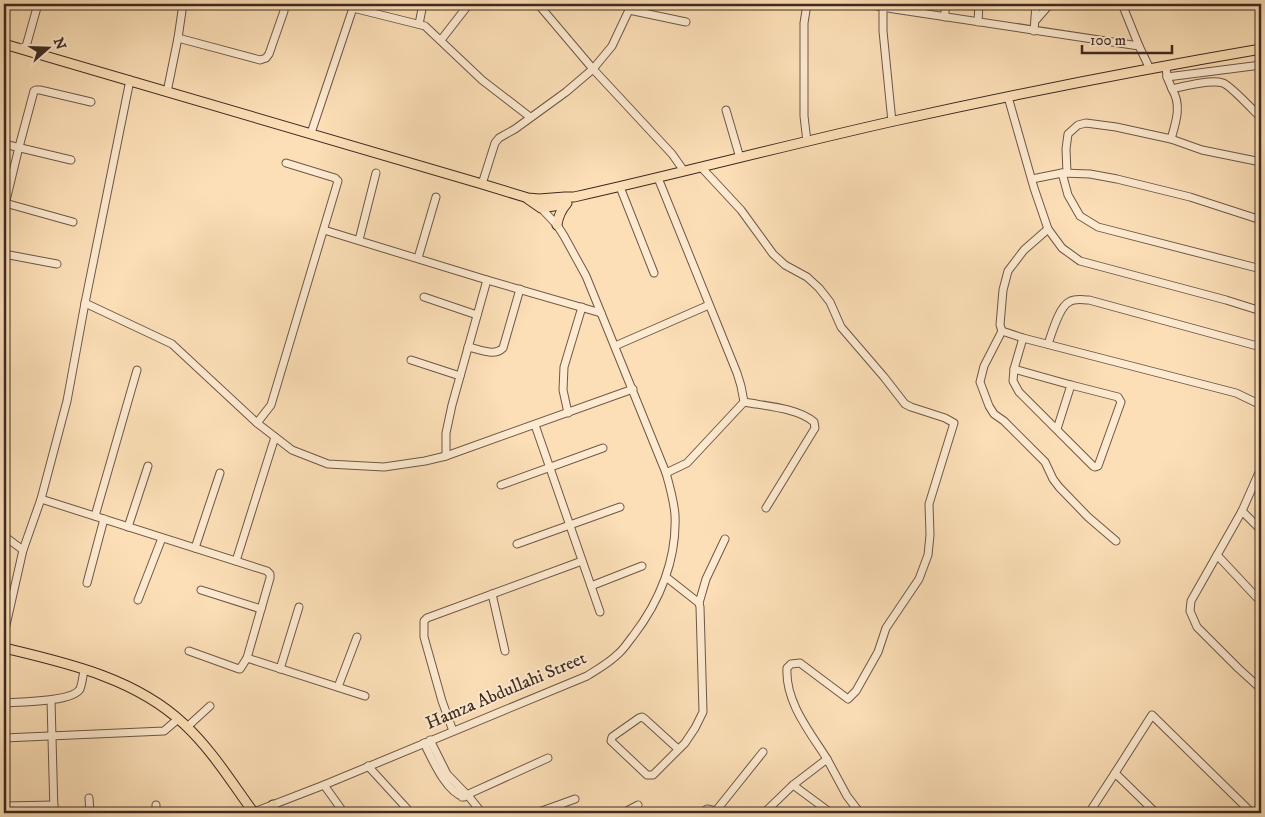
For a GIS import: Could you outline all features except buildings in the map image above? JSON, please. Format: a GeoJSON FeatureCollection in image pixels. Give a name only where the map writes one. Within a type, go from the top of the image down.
{"type":"FeatureCollection","features":[{"type":"Feature","properties":{"kind":"main road"},"geometry":{"type":"LineString","coordinates":[[4,44],[528,198],[549,199],[574,197],[620,187],[892,122],[1008,97],[1261,49]]}},
{"type":"Feature","properties":{"kind":"main road"},"geometry":{"type":"LineString","coordinates":[[558,225],[561,210],[574,197]]}},
{"type":"Feature","properties":{"kind":"main road"},"geometry":{"type":"LineString","coordinates":[[528,198],[541,208],[566,204]]}},
{"type":"Feature","properties":{"kind":"main road"},"geometry":{"type":"LineString","coordinates":[[541,208],[549,199]]}},
{"type":"Feature","properties":{"kind":"main road"},"geometry":{"type":"LineString","coordinates":[[4,648],[61,662],[107,677],[144,695],[188,727],[203,743],[254,813]]}},
{"type":"Feature","properties":{"kind":"street"},"geometry":{"type":"LineString","coordinates":[[25,50],[38,4]]}},
{"type":"Feature","properties":{"kind":"street"},"geometry":{"type":"LineString","coordinates":[[167,92],[183,4]]}},
{"type":"Feature","properties":{"kind":"street"},"geometry":{"type":"LineString","coordinates":[[178,38],[260,60],[270,54],[284,11],[283,4]]}},
{"type":"Feature","properties":{"kind":"street"},"geometry":{"type":"LineString","coordinates":[[419,24],[423,4]]}},
{"type":"Feature","properties":{"kind":"street"},"geometry":{"type":"LineString","coordinates":[[441,40],[469,4]]}},
{"type":"Feature","properties":{"kind":"street"},"geometry":{"type":"LineString","coordinates":[[538,4],[593,69],[672,154],[684,171]]}},
{"type":"Feature","properties":{"kind":"street"},"geometry":{"type":"LineString","coordinates":[[806,142],[804,116],[804,23],[807,4]]}},
{"type":"Feature","properties":{"kind":"street"},"geometry":{"type":"LineString","coordinates":[[867,4],[895,6],[945,17],[1139,46]]}},
{"type":"Feature","properties":{"kind":"street"},"geometry":{"type":"LineString","coordinates":[[945,4],[945,17]]}},
{"type":"Feature","properties":{"kind":"street"},"geometry":{"type":"LineString","coordinates":[[978,22],[979,4]]}},
{"type":"Feature","properties":{"kind":"street"},"geometry":{"type":"LineString","coordinates":[[1034,30],[1036,4]]}},
{"type":"Feature","properties":{"kind":"street"},"geometry":{"type":"LineString","coordinates":[[1036,20],[1050,4]]}},
{"type":"Feature","properties":{"kind":"street"},"geometry":{"type":"LineString","coordinates":[[1122,4],[1150,69]]}},
{"type":"Feature","properties":{"kind":"street"},"geometry":{"type":"LineString","coordinates":[[311,134],[353,6],[425,26],[482,80],[530,117]]}},
{"type":"Feature","properties":{"kind":"street"},"geometry":{"type":"LineString","coordinates":[[880,6],[892,122]]}},
{"type":"Feature","properties":{"kind":"street"},"geometry":{"type":"LineString","coordinates":[[482,184],[495,143],[499,138],[515,129],[566,92],[593,69],[612,46],[632,7],[686,22]]}},
{"type":"Feature","properties":{"kind":"street"},"geometry":{"type":"LineString","coordinates":[[1167,77],[1261,65]]}},
{"type":"Feature","properties":{"kind":"street"},"geometry":{"type":"LineString","coordinates":[[1166,66],[1167,77],[1176,95],[1178,107],[1170,139]]}},
{"type":"Feature","properties":{"kind":"street"},"geometry":{"type":"LineString","coordinates":[[4,634],[23,550],[41,499],[67,401],[130,80]]}},
{"type":"Feature","properties":{"kind":"street"},"geometry":{"type":"LineString","coordinates":[[1172,89],[1208,82],[1224,83],[1261,118]]}},
{"type":"Feature","properties":{"kind":"street"},"geometry":{"type":"LineString","coordinates":[[73,222],[5,206],[7,184],[34,91],[40,90],[92,102]]}},
{"type":"Feature","properties":{"kind":"street"},"geometry":{"type":"LineString","coordinates":[[1008,97],[1048,229],[1062,248],[1080,261],[1261,311]]}},
{"type":"Feature","properties":{"kind":"street"},"geometry":{"type":"LineString","coordinates":[[726,110],[740,158]]}},
{"type":"Feature","properties":{"kind":"street"},"geometry":{"type":"LineString","coordinates":[[1261,162],[1202,150],[1170,139],[1116,127],[1086,123],[1078,125],[1068,134],[1064,173],[1068,195],[1080,216],[1098,227],[1261,269]]}},
{"type":"Feature","properties":{"kind":"street"},"geometry":{"type":"LineString","coordinates":[[4,144],[71,160]]}},
{"type":"Feature","properties":{"kind":"street"},"geometry":{"type":"LineString","coordinates":[[257,423],[271,404],[338,181],[337,179],[286,163]]}},
{"type":"Feature","properties":{"kind":"street"},"geometry":{"type":"LineString","coordinates":[[701,167],[740,210],[773,254],[785,264],[807,277],[819,288],[830,302],[841,327],[905,404],[946,418],[954,424],[929,504],[930,535],[928,555],[919,578],[886,628],[878,652],[856,691],[848,698],[800,663],[791,664],[787,668],[786,678],[795,709],[847,796],[860,813]]}},
{"type":"Feature","properties":{"kind":"street"},"geometry":{"type":"LineString","coordinates":[[359,240],[376,173]]}},
{"type":"Feature","properties":{"kind":"street"},"geometry":{"type":"LineString","coordinates":[[1032,179],[1064,173],[1090,174],[1190,197],[1261,220]]}},
{"type":"Feature","properties":{"kind":"street"},"geometry":{"type":"LineString","coordinates":[[658,178],[742,386],[744,402],[688,463],[666,473]]}},
{"type":"Feature","properties":{"kind":"street"},"geometry":{"type":"LineString","coordinates":[[620,187],[654,273]]}},
{"type":"Feature","properties":{"kind":"street"},"geometry":{"type":"LineString","coordinates":[[418,258],[436,197]]}},
{"type":"Feature","properties":{"kind":"street","name":"Hamza Abdullahi Street"},"geometry":{"type":"LineString","coordinates":[[254,813],[271,809],[427,741],[587,676],[605,665],[620,652],[640,627],[656,602],[666,577],[674,543],[674,502],[666,473],[586,276],[558,225],[541,208]]}},
{"type":"Feature","properties":{"kind":"street"},"geometry":{"type":"LineString","coordinates":[[1048,229],[1024,250],[1008,271],[1003,290],[1000,325],[1002,331],[984,366],[980,382],[994,414],[1004,421],[1045,462],[1053,479],[1088,517],[1116,541]]}},
{"type":"Feature","properties":{"kind":"street"},"geometry":{"type":"LineString","coordinates":[[324,230],[487,280],[601,312]]}},
{"type":"Feature","properties":{"kind":"street"},"geometry":{"type":"LineString","coordinates":[[4,254],[57,264]]}},
{"type":"Feature","properties":{"kind":"street"},"geometry":{"type":"LineString","coordinates":[[446,456],[446,434],[487,280]]}},
{"type":"Feature","properties":{"kind":"street"},"geometry":{"type":"LineString","coordinates":[[468,347],[494,353],[499,352],[503,348],[520,289]]}},
{"type":"Feature","properties":{"kind":"street"},"geometry":{"type":"LineString","coordinates":[[424,298],[477,315]]}},
{"type":"Feature","properties":{"kind":"street"},"geometry":{"type":"LineString","coordinates":[[1048,344],[1062,308],[1068,302],[1078,299],[1089,300],[1261,347]]}},
{"type":"Feature","properties":{"kind":"street"},"geometry":{"type":"LineString","coordinates":[[85,303],[172,344],[257,423],[275,437],[292,450],[328,464],[384,467],[446,456],[633,389]]}},
{"type":"Feature","properties":{"kind":"street"},"geometry":{"type":"LineString","coordinates":[[615,346],[709,306]]}},
{"type":"Feature","properties":{"kind":"street"},"geometry":{"type":"LineString","coordinates":[[568,413],[563,390],[564,367],[582,307]]}},
{"type":"Feature","properties":{"kind":"street"},"geometry":{"type":"LineString","coordinates":[[1002,331],[1236,393],[1261,405]]}},
{"type":"Feature","properties":{"kind":"street"},"geometry":{"type":"LineString","coordinates":[[1014,369],[1120,399],[1121,402],[1098,466],[1093,466],[1019,392],[1013,381],[1014,369],[1023,338]]}},
{"type":"Feature","properties":{"kind":"street"},"geometry":{"type":"LineString","coordinates":[[412,360],[460,376]]}},
{"type":"Feature","properties":{"kind":"street"},"geometry":{"type":"LineString","coordinates":[[95,516],[137,370]]}},
{"type":"Feature","properties":{"kind":"street"},"geometry":{"type":"LineString","coordinates":[[1057,429],[1071,385]]}},
{"type":"Feature","properties":{"kind":"street"},"geometry":{"type":"LineString","coordinates":[[744,402],[791,411],[810,418],[814,422],[815,428],[766,508]]}},
{"type":"Feature","properties":{"kind":"street"},"geometry":{"type":"LineString","coordinates":[[535,425],[600,612]]}},
{"type":"Feature","properties":{"kind":"street"},"geometry":{"type":"LineString","coordinates":[[236,561],[275,437]]}},
{"type":"Feature","properties":{"kind":"street"},"geometry":{"type":"LineString","coordinates":[[501,485],[604,448]]}},
{"type":"Feature","properties":{"kind":"street"},"geometry":{"type":"LineString","coordinates":[[128,527],[148,466]]}},
{"type":"Feature","properties":{"kind":"street"},"geometry":{"type":"LineString","coordinates":[[1261,468],[1242,511],[1191,601],[1190,611],[1197,626],[1261,689]]}},
{"type":"Feature","properties":{"kind":"street"},"geometry":{"type":"LineString","coordinates":[[194,548],[220,474]]}},
{"type":"Feature","properties":{"kind":"street"},"geometry":{"type":"LineString","coordinates":[[41,499],[267,571],[270,574],[242,667],[239,669],[189,652]]}},
{"type":"Feature","properties":{"kind":"street"},"geometry":{"type":"LineString","coordinates":[[516,544],[620,507]]}},
{"type":"Feature","properties":{"kind":"street"},"geometry":{"type":"LineString","coordinates":[[1242,511],[1261,530]]}},
{"type":"Feature","properties":{"kind":"street"},"geometry":{"type":"LineString","coordinates":[[87,583],[104,519]]}},
{"type":"Feature","properties":{"kind":"street"},"geometry":{"type":"LineString","coordinates":[[4,536],[23,550]]}},
{"type":"Feature","properties":{"kind":"street"},"geometry":{"type":"LineString","coordinates":[[138,600],[162,538]]}},
{"type":"Feature","properties":{"kind":"street"},"geometry":{"type":"LineString","coordinates":[[678,749],[642,717],[612,738],[611,741],[650,776],[685,743],[695,728],[703,712],[699,603],[706,579],[725,539]]}},
{"type":"Feature","properties":{"kind":"street"},"geometry":{"type":"LineString","coordinates":[[1217,554],[1261,602]]}},
{"type":"Feature","properties":{"kind":"street"},"geometry":{"type":"LineString","coordinates":[[453,731],[442,701],[424,637],[424,622],[427,618],[582,561]]}},
{"type":"Feature","properties":{"kind":"street"},"geometry":{"type":"LineString","coordinates":[[591,586],[642,566]]}},
{"type":"Feature","properties":{"kind":"street"},"geometry":{"type":"LineString","coordinates":[[666,577],[699,603]]}},
{"type":"Feature","properties":{"kind":"street"},"geometry":{"type":"LineString","coordinates":[[201,590],[261,608]]}},
{"type":"Feature","properties":{"kind":"street"},"geometry":{"type":"LineString","coordinates":[[492,594],[505,651]]}},
{"type":"Feature","properties":{"kind":"street"},"geometry":{"type":"LineString","coordinates":[[280,668],[299,608]]}},
{"type":"Feature","properties":{"kind":"street"},"geometry":{"type":"LineString","coordinates":[[338,687],[357,637]]}},
{"type":"Feature","properties":{"kind":"street"},"geometry":{"type":"LineString","coordinates":[[246,658],[365,696]]}},
{"type":"Feature","properties":{"kind":"street"},"geometry":{"type":"LineString","coordinates":[[4,703],[50,700],[73,696],[79,690],[84,670]]}},
{"type":"Feature","properties":{"kind":"street"},"geometry":{"type":"LineString","coordinates":[[50,700],[54,813]]}},
{"type":"Feature","properties":{"kind":"street"},"geometry":{"type":"LineString","coordinates":[[188,727],[210,706]]}},
{"type":"Feature","properties":{"kind":"street"},"geometry":{"type":"LineString","coordinates":[[1090,813],[1152,715],[1252,813]]}},
{"type":"Feature","properties":{"kind":"street"},"geometry":{"type":"LineString","coordinates":[[4,738],[164,731],[178,719]]}},
{"type":"Feature","properties":{"kind":"street"},"geometry":{"type":"LineString","coordinates":[[427,741],[447,774],[482,813]]}},
{"type":"Feature","properties":{"kind":"street"},"geometry":{"type":"LineString","coordinates":[[701,813],[707,809],[716,812],[763,752]]}},
{"type":"Feature","properties":{"kind":"street"},"geometry":{"type":"LineString","coordinates":[[466,797],[548,758]]}},
{"type":"Feature","properties":{"kind":"street"},"geometry":{"type":"LineString","coordinates":[[764,813],[793,785],[826,759]]}},
{"type":"Feature","properties":{"kind":"street"},"geometry":{"type":"LineString","coordinates":[[368,766],[411,813]]}},
{"type":"Feature","properties":{"kind":"street"},"geometry":{"type":"LineString","coordinates":[[1115,773],[1156,813]]}},
{"type":"Feature","properties":{"kind":"street"},"geometry":{"type":"LineString","coordinates":[[324,785],[344,813]]}},
{"type":"Feature","properties":{"kind":"street"},"geometry":{"type":"LineString","coordinates":[[793,785],[831,813]]}},
{"type":"Feature","properties":{"kind":"street"},"geometry":{"type":"LineString","coordinates":[[90,798],[90,813]]}},
{"type":"Feature","properties":{"kind":"street"},"geometry":{"type":"LineString","coordinates":[[536,813],[575,798]]}},
{"type":"Feature","properties":{"kind":"street"},"geometry":{"type":"LineString","coordinates":[[4,806],[54,804]]}},
{"type":"Feature","properties":{"kind":"street"},"geometry":{"type":"LineString","coordinates":[[156,805],[156,813]]}},
{"type":"Feature","properties":{"kind":"street"},"geometry":{"type":"LineString","coordinates":[[623,813],[638,805]]}}]}
